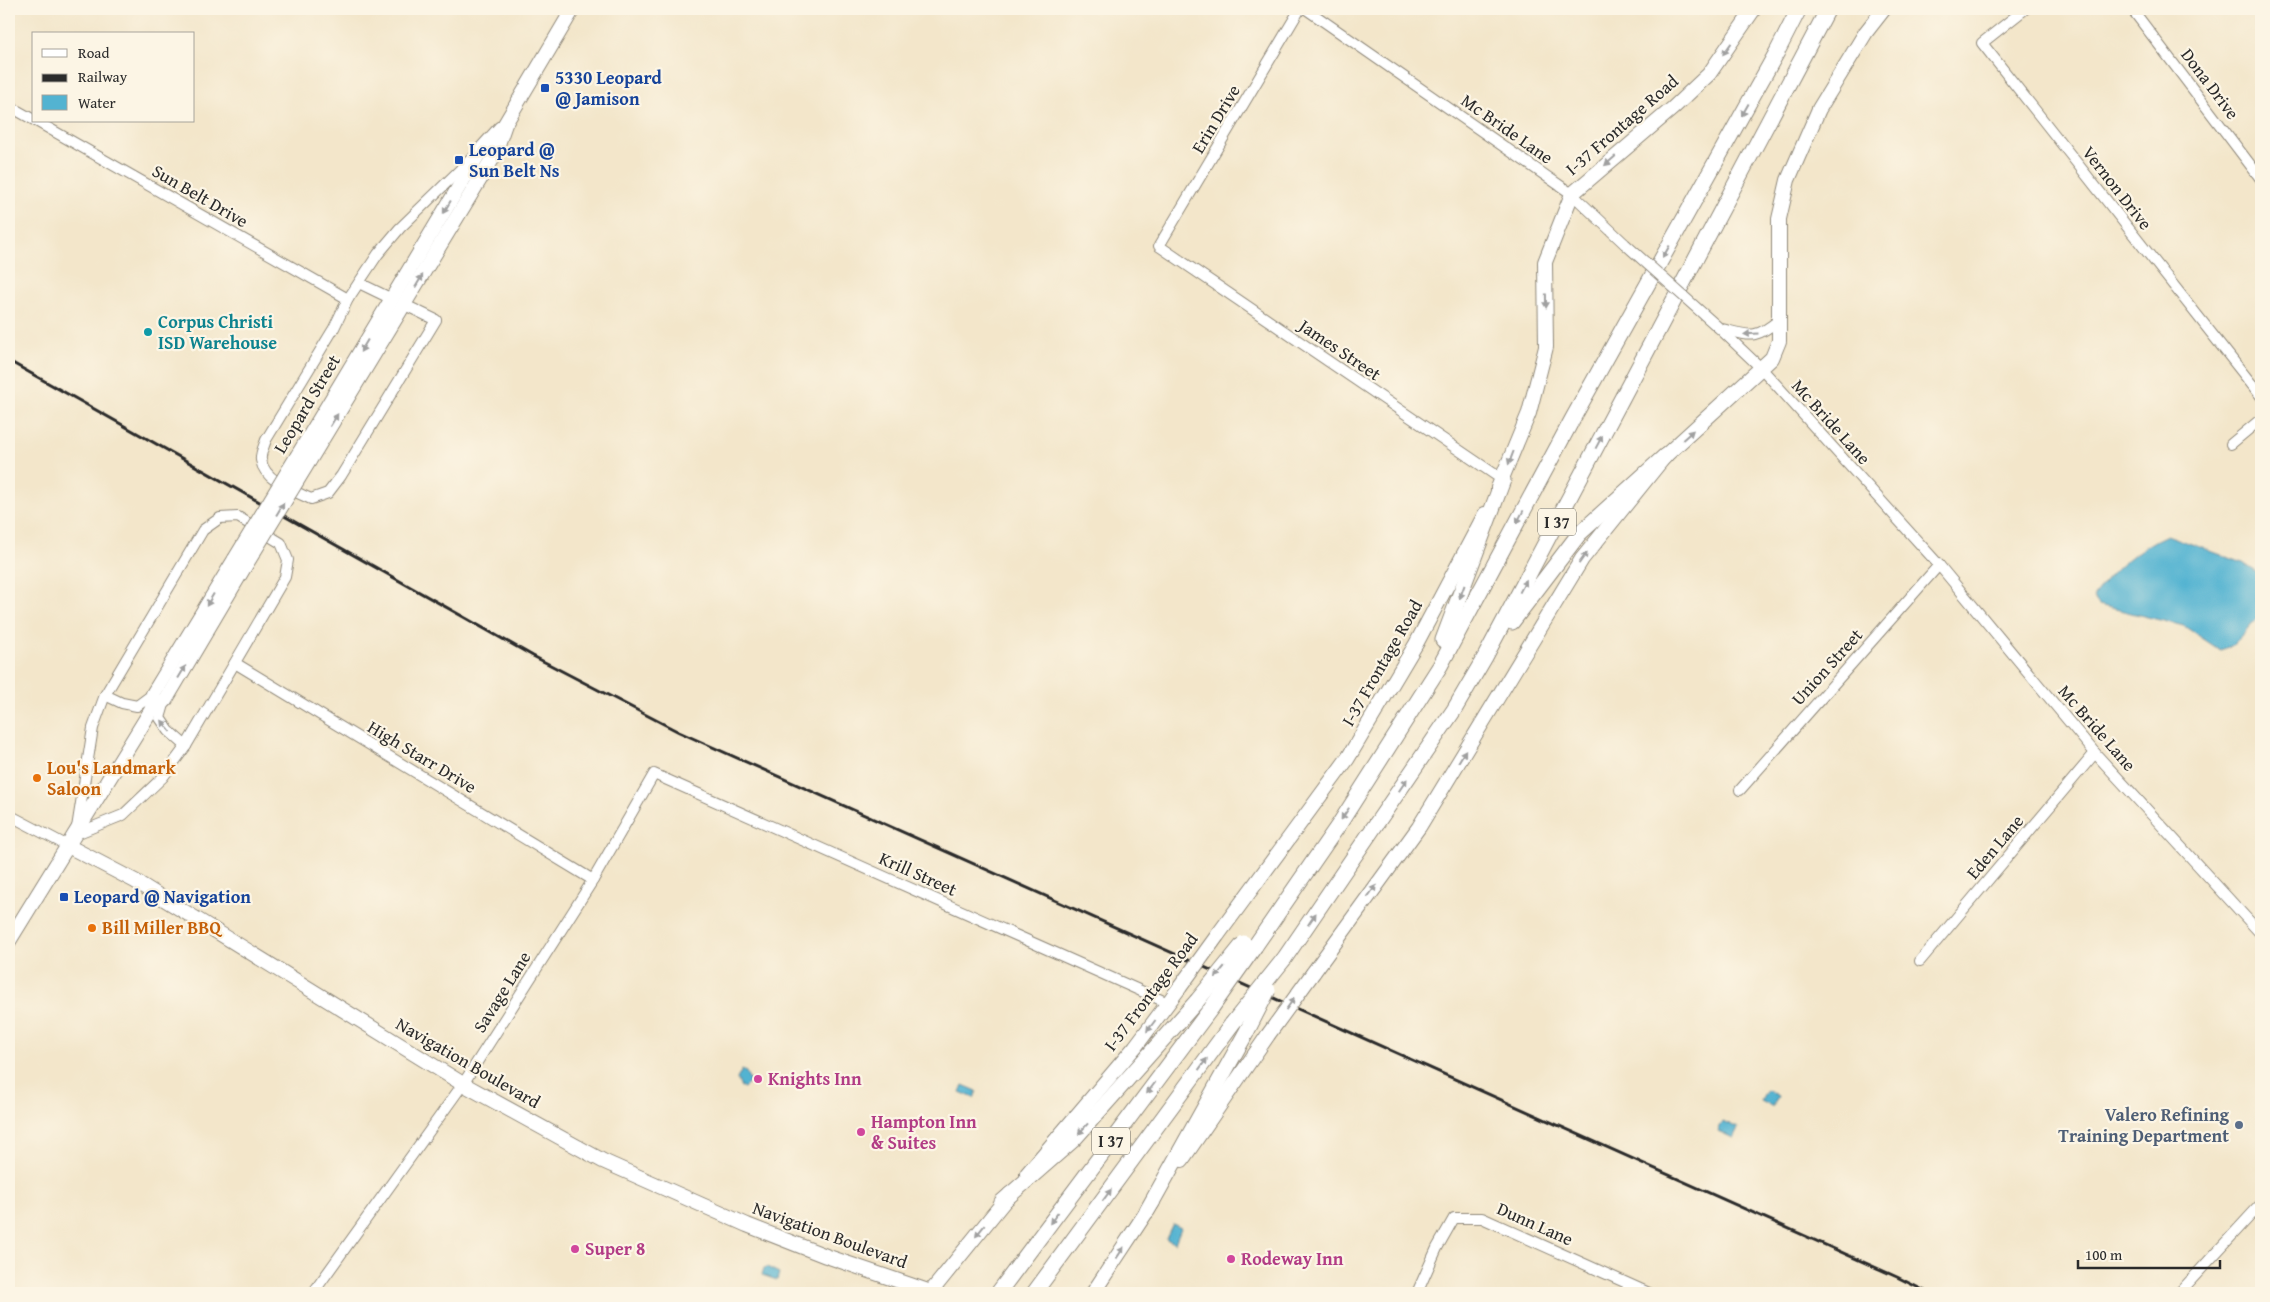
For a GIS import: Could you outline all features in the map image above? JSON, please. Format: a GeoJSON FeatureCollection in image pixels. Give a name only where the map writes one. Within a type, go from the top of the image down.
{"type":"FeatureCollection","features":[{"type":"Feature","properties":{"kind":"highway"},"geometry":{"type":"LineString","coordinates":[[1777,52],[1782,24],[1789,9]]}},
{"type":"Feature","properties":{"kind":"highway","name":"I 37"},"geometry":{"type":"LineString","coordinates":[[998,1293],[1212,1007],[1249,944],[1302,878],[1440,666],[1573,418],[1777,52],[1799,9]]}},
{"type":"Feature","properties":{"kind":"highway"},"geometry":{"type":"LineString","coordinates":[[1798,66],[1828,9]]}},
{"type":"Feature","properties":{"kind":"highway","name":"I 37"},"geometry":{"type":"LineString","coordinates":[[1035,1292],[1232,1024],[1284,959],[1454,710],[1485,657],[1798,66],[1839,9]]}},
{"type":"Feature","properties":{"kind":"highway"},"geometry":{"type":"LineString","coordinates":[[1485,657],[1580,534],[1665,456]]}},
{"type":"Feature","properties":{"kind":"highway"},"geometry":{"type":"LineString","coordinates":[[1372,773],[1448,630],[1503,480]]}},
{"type":"Feature","properties":{"kind":"highway"},"geometry":{"type":"LineString","coordinates":[[1002,1202],[1074,1139],[1249,944]]}},
{"type":"Feature","properties":{"kind":"highway"},"geometry":{"type":"LineString","coordinates":[[1147,1211],[1246,1033],[1284,959]]}},
{"type":"Feature","properties":{"kind":"main road","name":"Leopard Street"},"geometry":{"type":"LineString","coordinates":[[9,941],[159,698],[398,302],[494,156],[505,124],[572,9]]}},
{"type":"Feature","properties":{"kind":"main road","name":"I-37 Frontage Road"},"geometry":{"type":"LineString","coordinates":[[932,1293],[1002,1202],[1135,1047],[1348,758],[1416,644],[1503,480],[1529,413],[1546,347],[1545,262],[1572,194],[1673,108],[1709,74],[1754,9]]}},
{"type":"Feature","properties":{"kind":"main road"},"geometry":{"type":"LineString","coordinates":[[1093,1293],[1268,1035],[1419,827],[1582,559],[1665,456],[1762,369],[1776,352],[1779,342],[1780,319],[1779,219],[1788,180],[1819,109],[1866,32],[1884,9]]}},
{"type":"Feature","properties":{"kind":"main road","name":"Leopard Street"},"geometry":{"type":"LineString","coordinates":[[398,302],[481,150],[505,124]]}},
{"type":"Feature","properties":{"kind":"main road","name":"Navigation Boulevard"},"geometry":{"type":"LineString","coordinates":[[68,846],[135,881],[463,1084],[628,1174],[747,1225],[826,1256],[932,1293]]}},
{"type":"Feature","properties":{"kind":"street","name":"Erin Drive"},"geometry":{"type":"LineString","coordinates":[[1159,246],[1300,9]]}},
{"type":"Feature","properties":{"kind":"street","name":"Mc Bride Lane"},"geometry":{"type":"LineString","coordinates":[[1306,9],[1572,194],[1762,369],[1939,565],[2095,753],[2261,934]]}},
{"type":"Feature","properties":{"kind":"street","name":"Vernon Drive"},"geometry":{"type":"LineString","coordinates":[[2025,9],[1982,43],[2261,396]]}},
{"type":"Feature","properties":{"kind":"street","name":"Dona Drive"},"geometry":{"type":"LineString","coordinates":[[2132,9],[2261,179]]}},
{"type":"Feature","properties":{"kind":"street","name":"Sun Belt Drive"},"geometry":{"type":"LineString","coordinates":[[9,106],[32,119]]}},
{"type":"Feature","properties":{"kind":"street","name":"Sun Belt Drive"},"geometry":{"type":"LineString","coordinates":[[37,122],[348,300]]}},
{"type":"Feature","properties":{"kind":"street"},"geometry":{"type":"LineString","coordinates":[[359,283],[436,320],[341,476],[328,493],[311,499],[286,488],[266,472],[261,459],[266,440],[334,328],[348,300],[359,283],[378,254],[400,228],[481,150]]}},
{"type":"Feature","properties":{"kind":"street","name":"James Street"},"geometry":{"type":"LineString","coordinates":[[1159,246],[1503,480]]}},
{"type":"Feature","properties":{"kind":"street"},"geometry":{"type":"LineString","coordinates":[[1719,328],[1748,336],[1757,335],[1780,319]]}},
{"type":"Feature","properties":{"kind":"street"},"geometry":{"type":"LineString","coordinates":[[2231,444],[2261,419]]}},
{"type":"Feature","properties":{"kind":"street"},"geometry":{"type":"LineString","coordinates":[[238,517],[282,543],[288,560],[285,577],[186,746],[162,777],[123,815],[76,834],[93,728],[105,695],[203,530],[220,518],[238,517]]}},
{"type":"Feature","properties":{"kind":"street","name":"Union Street"},"geometry":{"type":"LineString","coordinates":[[1740,790],[1939,565]]}},
{"type":"Feature","properties":{"kind":"street","name":"High Starr Drive"},"geometry":{"type":"LineString","coordinates":[[235,663],[593,880]]}},
{"type":"Feature","properties":{"kind":"street"},"geometry":{"type":"LineString","coordinates":[[105,695],[122,704],[137,706],[159,698],[160,718],[168,731],[186,746]]}},
{"type":"Feature","properties":{"kind":"street","name":"Eden Lane"},"geometry":{"type":"LineString","coordinates":[[1920,961],[2095,753]]}},
{"type":"Feature","properties":{"kind":"street","name":"Savage Lane"},"geometry":{"type":"LineString","coordinates":[[313,1293],[463,1084],[593,880],[654,774]]}},
{"type":"Feature","properties":{"kind":"street","name":"Krill Street"},"geometry":{"type":"LineString","coordinates":[[654,774],[1168,1003]]}},
{"type":"Feature","properties":{"kind":"street","name":"Navigation Boulevard"},"geometry":{"type":"LineString","coordinates":[[9,815],[68,846]]}},
{"type":"Feature","properties":{"kind":"street"},"geometry":{"type":"LineString","coordinates":[[2179,1293],[2261,1204]]}},
{"type":"Feature","properties":{"kind":"street","name":"Dunn Lane"},"geometry":{"type":"LineString","coordinates":[[1417,1293],[1436,1248],[1454,1218],[1482,1218],[1649,1293]]}},
{"type":"Feature","properties":{"kind":"water"},"geometry":{"type":"Polygon","coordinates":[[[2167,535],[2243,563],[2261,575],[2261,616],[2232,646],[2220,650],[2184,626],[2099,605],[2093,597],[2108,578],[2135,553],[2167,535]]]}},
{"type":"Feature","properties":{"kind":"water"},"geometry":{"type":"Polygon","coordinates":[[[742,1070],[746,1072],[750,1082],[744,1088],[741,1087],[737,1079],[742,1070]]]}},
{"type":"Feature","properties":{"kind":"water"},"geometry":{"type":"Polygon","coordinates":[[[963,1085],[977,1091],[974,1098],[960,1092],[963,1085]]]}},
{"type":"Feature","properties":{"kind":"water"},"geometry":{"type":"Polygon","coordinates":[[[1767,1090],[1778,1096],[1773,1107],[1761,1101],[1767,1090]]]}},
{"type":"Feature","properties":{"kind":"water"},"geometry":{"type":"Polygon","coordinates":[[[1723,1121],[1738,1128],[1733,1138],[1718,1131],[1723,1121]]]}},
{"type":"Feature","properties":{"kind":"water"},"geometry":{"type":"Polygon","coordinates":[[[1173,1224],[1181,1228],[1175,1243],[1166,1239],[1173,1224]]]}},
{"type":"Feature","properties":{"kind":"water"},"geometry":{"type":"Polygon","coordinates":[[[767,1267],[779,1273],[777,1280],[762,1275],[764,1268],[767,1267]]]}},
{"type":"Feature","properties":{"kind":"railway"},"geometry":{"type":"LineString","coordinates":[[9,361],[533,656],[679,732],[1929,1293]]}},
{"type":"Feature","properties":{"kind":"place","name":"5330 Leopard @ Jamison"},"geometry":{"type":"Point","coordinates":[545,88]}},
{"type":"Feature","properties":{"kind":"place","name":"Leopard @ Sun Belt Ns"},"geometry":{"type":"Point","coordinates":[459,160]}},
{"type":"Feature","properties":{"kind":"place","name":"Corpus Christi ISD Warehouse"},"geometry":{"type":"Point","coordinates":[148,332]}},
{"type":"Feature","properties":{"kind":"place","name":"Lou's Landmark Saloon"},"geometry":{"type":"Point","coordinates":[37,778]}},
{"type":"Feature","properties":{"kind":"place","name":"Leopard @ Navigation"},"geometry":{"type":"Point","coordinates":[64,897]}},
{"type":"Feature","properties":{"kind":"place","name":"Bill Miller BBQ"},"geometry":{"type":"Point","coordinates":[92,928]}},
{"type":"Feature","properties":{"kind":"place","name":"Knights Inn"},"geometry":{"type":"Point","coordinates":[758,1079]}},
{"type":"Feature","properties":{"kind":"place","name":"Valero Refining Training Department"},"geometry":{"type":"Point","coordinates":[2239,1125]}},
{"type":"Feature","properties":{"kind":"place","name":"Hampton Inn & Suites"},"geometry":{"type":"Point","coordinates":[861,1132]}},
{"type":"Feature","properties":{"kind":"place","name":"Super 8"},"geometry":{"type":"Point","coordinates":[575,1249]}},
{"type":"Feature","properties":{"kind":"place","name":"Rodeway Inn"},"geometry":{"type":"Point","coordinates":[1231,1259]}}]}
